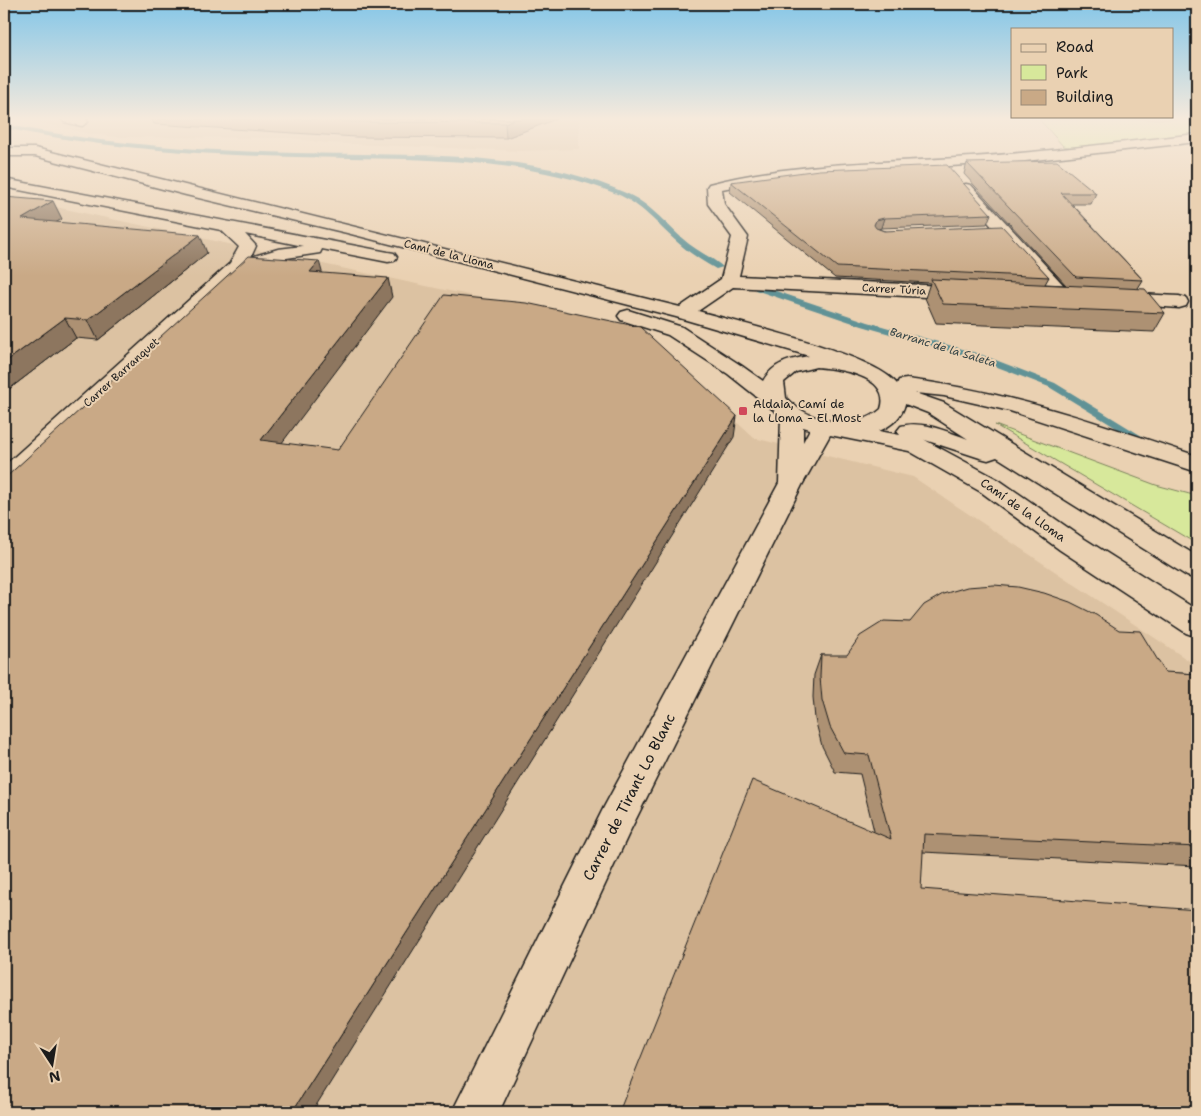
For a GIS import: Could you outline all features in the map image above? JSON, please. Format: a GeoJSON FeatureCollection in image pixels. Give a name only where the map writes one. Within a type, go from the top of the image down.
{"type":"FeatureCollection","features":[{"type":"Feature","properties":{"kind":"street"},"geometry":{"type":"LineString","coordinates":[[4,178],[17,171]]}},
{"type":"Feature","properties":{"kind":"street","name":"Camí de la Lloma"},"geometry":{"type":"LineString","coordinates":[[72,171],[683,313],[810,349],[852,365]]}},
{"type":"Feature","properties":{"kind":"street"},"geometry":{"type":"LineString","coordinates":[[683,313],[728,281],[740,236],[716,204],[714,187],[754,177],[815,171]]}},
{"type":"Feature","properties":{"kind":"street"},"geometry":{"type":"LineString","coordinates":[[950,171],[1064,297]]}},
{"type":"Feature","properties":{"kind":"street","name":"Camí de la Lloma"},"geometry":{"type":"LineString","coordinates":[[4,183],[471,273],[608,309],[675,331],[735,370],[786,410],[829,428],[916,445],[990,486],[1070,543],[1197,625]]}},
{"type":"Feature","properties":{"kind":"street","name":"Carrer Barranquet"},"geometry":{"type":"LineString","coordinates":[[4,478],[237,266],[248,246],[225,225]]}},
{"type":"Feature","properties":{"kind":"street"},"geometry":{"type":"LineString","coordinates":[[985,231],[1004,230]]}},
{"type":"Feature","properties":{"kind":"street","name":"Carrer Barranquet"},"geometry":{"type":"LineString","coordinates":[[237,266],[278,254],[332,246]]}},
{"type":"Feature","properties":{"kind":"street","name":"Carrer Túria"},"geometry":{"type":"LineString","coordinates":[[728,281],[978,293]]}},
{"type":"Feature","properties":{"kind":"street"},"geometry":{"type":"LineString","coordinates":[[1036,296],[1084,298]]}},
{"type":"Feature","properties":{"kind":"street"},"geometry":{"type":"LineString","coordinates":[[1103,298],[1179,302]]}},
{"type":"Feature","properties":{"kind":"street","name":"Carrer de Tirant Lo Blanc"},"geometry":{"type":"LineString","coordinates":[[790,485],[786,410],[773,395],[772,384],[777,375],[787,368],[800,363],[816,361],[852,365]]}},
{"type":"Feature","properties":{"kind":"street"},"geometry":{"type":"LineString","coordinates":[[852,365],[870,373],[888,387],[936,408],[1197,569]]}},
{"type":"Feature","properties":{"kind":"street"},"geometry":{"type":"LineString","coordinates":[[868,426],[888,415],[893,408],[894,400],[888,387]]}},
{"type":"Feature","properties":{"kind":"street"},"geometry":{"type":"LineString","coordinates":[[888,387],[928,387],[1024,408],[1197,464]]}},
{"type":"Feature","properties":{"kind":"street"},"geometry":{"type":"LineString","coordinates":[[829,428],[868,426],[928,433],[1030,467]]}},
{"type":"Feature","properties":{"kind":"street","name":"Carrer de Tirant Lo Blanc"},"geometry":{"type":"LineString","coordinates":[[475,1112],[617,819],[685,686],[790,485],[829,428]]}},
{"type":"Feature","properties":{"kind":"shaded area"},"geometry":{"type":"Polygon","coordinates":[[[4,196],[637,331],[754,438],[913,477],[1197,666],[1197,1112],[4,1112],[4,196]]]}},
{"type":"Feature","properties":{"kind":"green space"},"geometry":{"type":"Polygon","coordinates":[[[995,425],[1156,485],[1197,496],[1197,544],[995,425]]]}},
{"type":"Feature","properties":{"kind":"building"},"geometry":{"type":"Polygon","coordinates":[[[811,171],[952,171],[991,214],[884,218],[876,220],[874,225],[876,228],[884,231],[1002,226],[1049,277],[837,267],[731,182],[811,171]]]}},
{"type":"Feature","properties":{"kind":"building"},"geometry":{"type":"Polygon","coordinates":[[[975,171],[1069,171],[1096,193],[1061,193],[1143,280],[1076,277],[975,171]]]}},
{"type":"Feature","properties":{"kind":"building"},"geometry":{"type":"Polygon","coordinates":[[[4,197],[53,201],[22,219],[200,235],[88,320],[65,318],[4,363],[4,197]]]}},
{"type":"Feature","properties":{"kind":"building"},"geometry":{"type":"Polygon","coordinates":[[[249,256],[319,261],[310,272],[388,278],[261,440],[338,450],[444,295],[526,303],[640,327],[737,416],[292,1112],[4,1112],[4,479],[249,256]]]}},
{"type":"Feature","properties":{"kind":"building"},"geometry":{"type":"Polygon","coordinates":[[[931,279],[1145,289],[1165,313],[943,304],[931,279]]]}},
{"type":"Feature","properties":{"kind":"building"},"geometry":{"type":"Polygon","coordinates":[[[994,585],[1018,587],[1044,593],[1070,602],[1096,615],[1119,630],[1140,631],[1165,672],[1197,674],[1197,847],[924,834],[921,889],[1197,910],[1197,1112],[619,1112],[752,780],[891,839],[869,755],[844,753],[830,727],[822,700],[821,655],[847,655],[860,636],[884,621],[910,622],[924,605],[943,594],[967,587],[994,585]]]}},
{"type":"Feature","properties":{"kind":"waterway","name":"Barranc de la Saleta"},"geometry":{"type":"LineString","coordinates":[[547,171],[587,181],[628,196],[648,211],[689,248],[719,267]]}},
{"type":"Feature","properties":{"kind":"waterway","name":"Barranc de la Saleta"},"geometry":{"type":"LineString","coordinates":[[758,288],[865,324],[977,356],[1052,385],[1150,444]]}},
{"type":"Feature","properties":{"kind":"place","name":"Aldaia, Camí de la Lloma - El Most"},"geometry":{"type":"Point","coordinates":[743,411]}}]}
